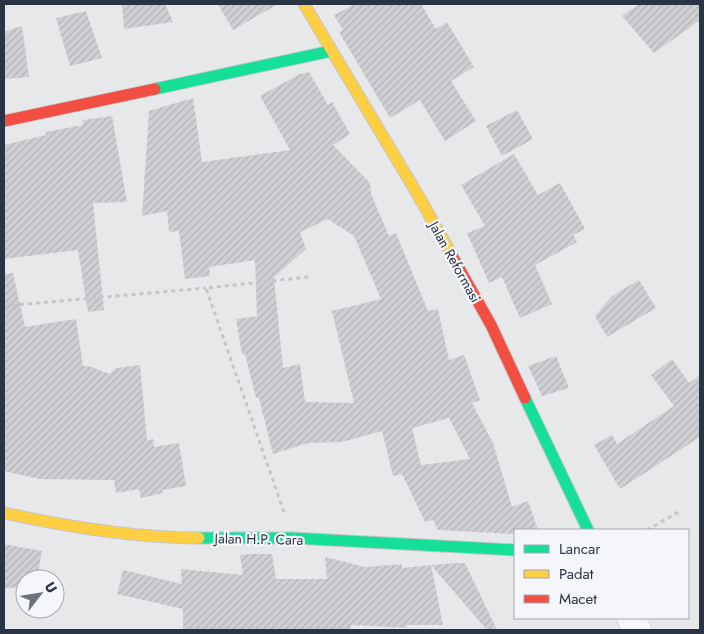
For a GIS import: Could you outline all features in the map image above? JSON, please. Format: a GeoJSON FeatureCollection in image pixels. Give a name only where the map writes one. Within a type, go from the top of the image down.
{"type":"FeatureCollection","features":[{"type":"Feature","properties":{"kind":"street","name":"Jalan Reformasi"},"geometry":{"type":"LineString","coordinates":[[304,4],[418,195],[491,325],[588,529]]}},
{"type":"Feature","properties":{"kind":"street"},"geometry":{"type":"LineString","coordinates":[[4,121],[331,51]]}},
{"type":"Feature","properties":{"kind":"street","name":"Jalan H.P. Cara"},"geometry":{"type":"LineString","coordinates":[[4,513],[40,521],[161,538],[293,538],[514,550]]}},
{"type":"Feature","properties":{"kind":"path"},"geometry":{"type":"LineString","coordinates":[[4,306],[309,277]]}},
{"type":"Feature","properties":{"kind":"path"},"geometry":{"type":"LineString","coordinates":[[206,288],[293,538]]}},
{"type":"Feature","properties":{"kind":"path"},"geometry":{"type":"LineString","coordinates":[[649,529],[682,510]]}},
{"type":"Feature","properties":{"kind":"building"},"geometry":{"type":"Polygon","coordinates":[[[122,4],[165,4],[173,22],[124,29],[122,4]]]}},
{"type":"Feature","properties":{"kind":"building"},"geometry":{"type":"Polygon","coordinates":[[[218,4],[278,4],[233,30],[218,4]]]}},
{"type":"Feature","properties":{"kind":"building"},"geometry":{"type":"Polygon","coordinates":[[[355,4],[421,4],[436,29],[447,22],[474,67],[451,81],[476,121],[445,141],[420,100],[390,118],[339,32],[343,30],[334,15],[355,4]]]}},
{"type":"Feature","properties":{"kind":"building"},"geometry":{"type":"Polygon","coordinates":[[[639,4],[700,4],[700,20],[654,53],[622,16],[639,4]]]}},
{"type":"Feature","properties":{"kind":"building"},"geometry":{"type":"Polygon","coordinates":[[[86,11],[102,58],[70,66],[56,18],[86,11]]]}},
{"type":"Feature","properties":{"kind":"building"},"geometry":{"type":"Polygon","coordinates":[[[22,26],[29,77],[4,79],[4,32],[22,26]]]}},
{"type":"Feature","properties":{"kind":"building"},"geometry":{"type":"Polygon","coordinates":[[[309,72],[328,105],[332,102],[350,134],[333,145],[370,183],[371,194],[389,236],[396,233],[428,311],[438,309],[449,360],[464,355],[480,400],[472,403],[493,443],[512,507],[528,501],[538,529],[514,529],[514,534],[438,530],[433,520],[425,522],[402,474],[393,476],[382,431],[342,442],[308,443],[273,454],[259,398],[256,398],[245,354],[242,354],[236,319],[257,316],[255,260],[209,267],[210,276],[185,279],[179,231],[169,232],[167,211],[142,216],[149,111],[193,98],[202,162],[290,150],[260,96],[300,74],[309,72]],[[328,219],[300,232],[306,249],[274,277],[283,368],[300,364],[305,402],[354,403],[332,311],[381,299],[354,236],[328,219]],[[449,418],[412,428],[421,465],[470,459],[449,418]]]}},
{"type":"Feature","properties":{"kind":"building"},"geometry":{"type":"Polygon","coordinates":[[[517,110],[533,139],[502,156],[486,126],[517,110]]]}},
{"type":"Feature","properties":{"kind":"building"},"geometry":{"type":"Polygon","coordinates":[[[112,116],[127,202],[93,203],[104,310],[88,312],[78,250],[4,259],[4,145],[46,135],[46,132],[83,125],[83,120],[112,116]]]}},
{"type":"Feature","properties":{"kind":"building"},"geometry":{"type":"Polygon","coordinates":[[[514,154],[538,195],[560,183],[585,229],[573,235],[577,242],[535,265],[552,304],[520,318],[502,277],[489,283],[467,233],[485,226],[461,185],[514,154]]]}},
{"type":"Feature","properties":{"kind":"building"},"geometry":{"type":"Polygon","coordinates":[[[13,273],[25,327],[76,319],[83,366],[110,374],[116,368],[140,365],[147,440],[153,439],[154,447],[179,443],[186,486],[162,490],[163,493],[141,498],[139,489],[116,493],[114,480],[39,479],[4,471],[4,274],[13,273]]]}},
{"type":"Feature","properties":{"kind":"building"},"geometry":{"type":"Polygon","coordinates":[[[639,280],[656,308],[607,337],[595,316],[612,296],[639,280]]]}},
{"type":"Feature","properties":{"kind":"building"},"geometry":{"type":"Polygon","coordinates":[[[556,356],[569,388],[542,396],[528,366],[556,356]]]}},
{"type":"Feature","properties":{"kind":"building"},"geometry":{"type":"Polygon","coordinates":[[[672,359],[689,383],[700,375],[700,437],[620,489],[594,445],[612,435],[617,444],[674,406],[651,375],[672,359]]]}},
{"type":"Feature","properties":{"kind":"building"},"geometry":{"type":"Polygon","coordinates":[[[4,544],[42,551],[39,569],[15,569],[15,587],[4,589],[4,544]]]}},
{"type":"Feature","properties":{"kind":"building"},"geometry":{"type":"Polygon","coordinates":[[[272,554],[276,579],[327,579],[325,557],[365,567],[402,564],[402,568],[431,565],[443,625],[407,625],[407,628],[351,625],[351,630],[183,630],[183,609],[117,594],[123,570],[182,584],[181,569],[243,575],[240,555],[272,554]]]}},
{"type":"Feature","properties":{"kind":"building"},"geometry":{"type":"Polygon","coordinates":[[[465,563],[497,630],[487,630],[431,565],[465,563]]]}},
{"type":"Feature","properties":{"kind":"traffic: fast"},"geometry":{"type":"LineString","coordinates":[[155,89],[331,51]]}},
{"type":"Feature","properties":{"kind":"traffic: fast"},"geometry":{"type":"LineString","coordinates":[[525,398],[588,529]]}},
{"type":"Feature","properties":{"kind":"traffic: fast"},"geometry":{"type":"LineString","coordinates":[[199,538],[293,538],[514,550]]}},
{"type":"Feature","properties":{"kind":"traffic: slow"},"geometry":{"type":"LineString","coordinates":[[304,4],[451,254]]}},
{"type":"Feature","properties":{"kind":"traffic: slow"},"geometry":{"type":"LineString","coordinates":[[4,513],[101,531],[199,538]]}},
{"type":"Feature","properties":{"kind":"traffic: jam"},"geometry":{"type":"LineString","coordinates":[[4,121],[155,89]]}},
{"type":"Feature","properties":{"kind":"traffic: jam"},"geometry":{"type":"LineString","coordinates":[[451,254],[491,325],[525,398]]}}]}
